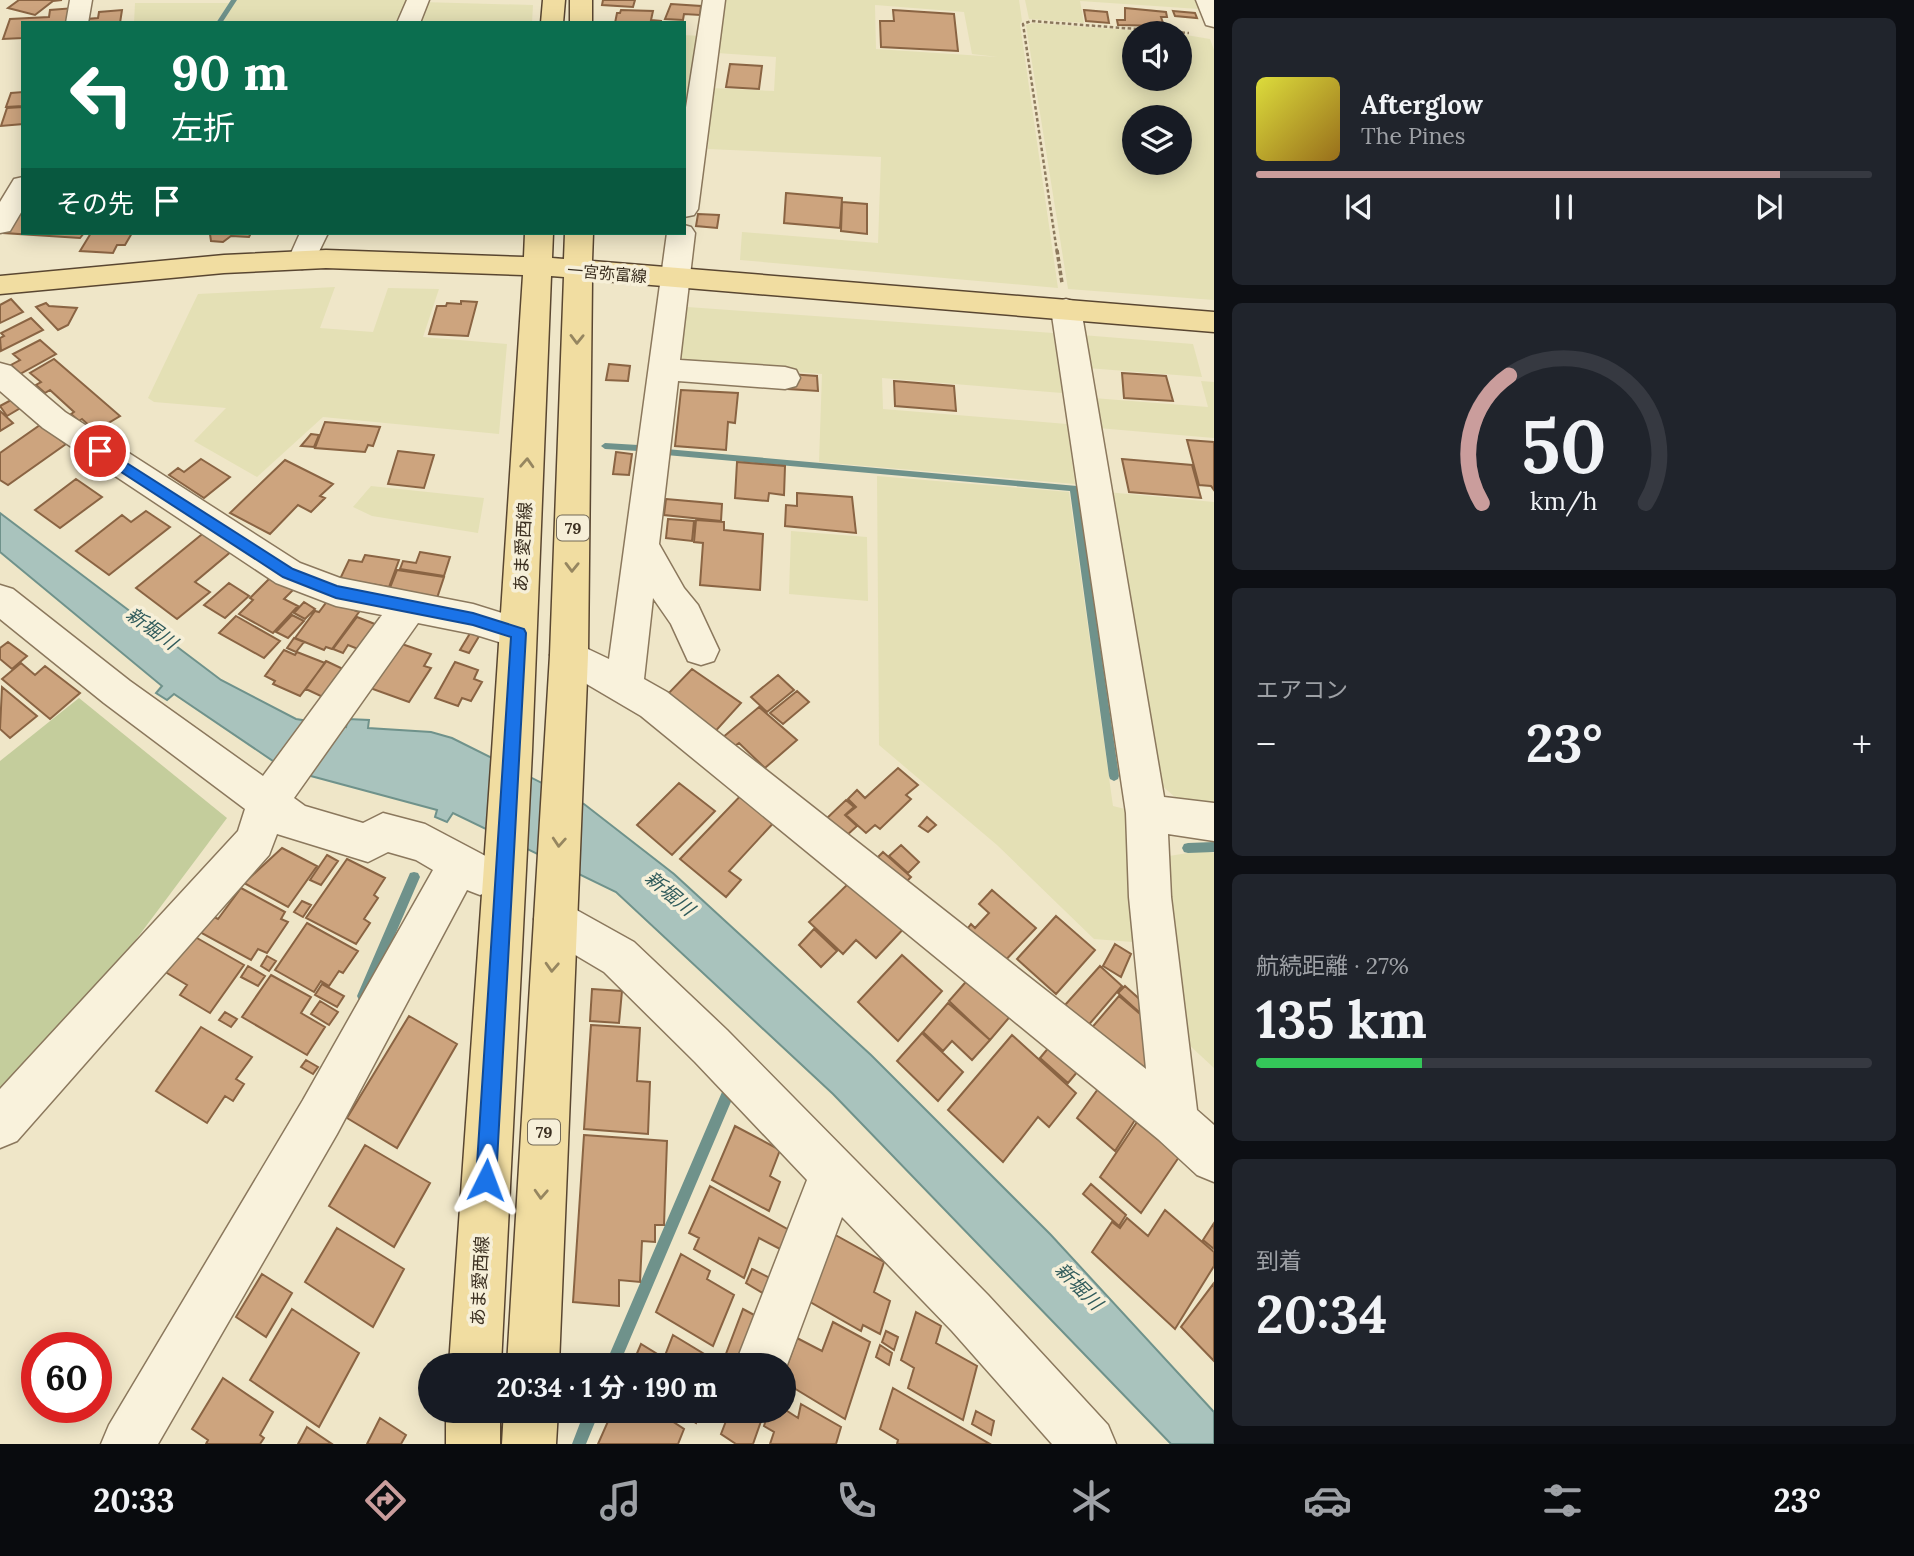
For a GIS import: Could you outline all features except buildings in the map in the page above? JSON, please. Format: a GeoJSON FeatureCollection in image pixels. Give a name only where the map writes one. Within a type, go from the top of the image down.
{"type":"FeatureCollection","features":[{"type":"Feature","properties":{"kind":"main road"},"geometry":{"type":"LineString","coordinates":[[552,21],[554,0]]}},
{"type":"Feature","properties":{"kind":"main road"},"geometry":{"type":"LineString","coordinates":[[581,0],[581,21]]}},
{"type":"Feature","properties":{"kind":"main road","name":"79"},"geometry":{"type":"LineString","coordinates":[[534,1353],[555,909],[564,785],[579,235]]}},
{"type":"Feature","properties":{"kind":"main road","name":"一宮弥富線"},"geometry":{"type":"LineString","coordinates":[[0,285],[224,264],[538,249],[579,271],[1214,322]]}},
{"type":"Feature","properties":{"kind":"main road","name":"あま愛西線"},"geometry":{"type":"LineString","coordinates":[[476,1353],[512,751],[538,249]]}},
{"type":"Feature","properties":{"kind":"main road"},"geometry":{"type":"LineString","coordinates":[[473,1423],[473,1444]]}},
{"type":"Feature","properties":{"kind":"main road"},"geometry":{"type":"LineString","coordinates":[[529,1444],[530,1423]]}},
{"type":"Feature","properties":{"kind":"street"},"geometry":{"type":"LineString","coordinates":[[77,21],[81,0]]}},
{"type":"Feature","properties":{"kind":"street"},"geometry":{"type":"LineString","coordinates":[[409,21],[418,0]]}},
{"type":"Feature","properties":{"kind":"street"},"geometry":{"type":"LineString","coordinates":[[686,195],[714,0]]}},
{"type":"Feature","properties":{"kind":"street"},"geometry":{"type":"LineString","coordinates":[[1207,0],[1207,27]]}},
{"type":"Feature","properties":{"kind":"street"},"geometry":{"type":"LineString","coordinates":[[0,225],[21,188]]}},
{"type":"Feature","properties":{"kind":"street"},"geometry":{"type":"LineString","coordinates":[[302,260],[313,235]]}},
{"type":"Feature","properties":{"kind":"street"},"geometry":{"type":"LineString","coordinates":[[624,687],[681,235]]}},
{"type":"Feature","properties":{"kind":"street"},"geometry":{"type":"LineString","coordinates":[[1066,309],[1146,814],[1150,897],[1175,1122]]}},
{"type":"Feature","properties":{"kind":"street"},"geometry":{"type":"LineString","coordinates":[[665,369],[785,378]]}},
{"type":"Feature","properties":{"kind":"street"},"geometry":{"type":"LineString","coordinates":[[0,374],[65,428],[288,573],[336,592],[473,619],[518,633]]}},
{"type":"Feature","properties":{"kind":"street"},"geometry":{"type":"LineString","coordinates":[[642,544],[671,598],[685,615],[701,650]]}},
{"type":"Feature","properties":{"kind":"street"},"geometry":{"type":"LineString","coordinates":[[0,599],[178,739],[294,822],[368,843],[383,832],[425,843],[459,863],[504,881]]}},
{"type":"Feature","properties":{"kind":"street"},"geometry":{"type":"LineString","coordinates":[[0,1124],[254,842],[268,802],[410,605]]}},
{"type":"Feature","properties":{"kind":"street"},"geometry":{"type":"LineString","coordinates":[[569,655],[654,704],[1175,1122],[1214,1158]]}},
{"type":"Feature","properties":{"kind":"street"},"geometry":{"type":"LineString","coordinates":[[1146,814],[1214,822]]}},
{"type":"Feature","properties":{"kind":"street"},"geometry":{"type":"LineString","coordinates":[[128,1444],[320,1117],[459,863]]}},
{"type":"Feature","properties":{"kind":"street"},"geometry":{"type":"LineString","coordinates":[[555,909],[619,957],[711,1046],[970,1313],[1089,1444]]}},
{"type":"Feature","properties":{"kind":"street"},"geometry":{"type":"LineString","coordinates":[[766,1353],[834,1173]]}},
{"type":"Feature","properties":{"kind":"street"},"geometry":{"type":"LineString","coordinates":[[453,1444],[462,1423]]}},
{"type":"Feature","properties":{"kind":"path"},"geometry":{"type":"LineString","coordinates":[[1066,309],[1023,24],[1031,21],[1207,27]]}},
{"type":"Feature","properties":{"kind":"shaded area"},"geometry":{"type":"Polygon","coordinates":[[[237,0],[414,0],[404,21],[223,21],[237,0]]]}},
{"type":"Feature","properties":{"kind":"shaded area"},"geometry":{"type":"Polygon","coordinates":[[[723,0],[1019,0],[1022,21],[1020,24],[1058,288],[740,260],[742,232],[878,243],[881,157],[708,149],[711,88],[774,91],[776,57],[717,53],[723,0]],[[875,5],[876,49],[998,57],[972,54],[964,12],[875,5]]]}},
{"type":"Feature","properties":{"kind":"shaded area"},"geometry":{"type":"Polygon","coordinates":[[[1025,0],[1196,0],[1199,9],[1080,1],[1084,23],[1029,19],[1025,0]]]}},
{"type":"Feature","properties":{"kind":"shaded area"},"geometry":{"type":"Polygon","coordinates":[[[421,2],[533,5],[532,21],[412,21],[421,2]]]}},
{"type":"Feature","properties":{"kind":"shaded area"},"geometry":{"type":"Polygon","coordinates":[[[135,3],[229,3],[217,21],[134,21],[135,3]]]}},
{"type":"Feature","properties":{"kind":"shaded area"},"geometry":{"type":"Polygon","coordinates":[[[1034,23],[1122,30],[1122,91],[1192,91],[1192,36],[1210,39],[1214,50],[1214,300],[1068,289],[1026,25],[1034,23]]]}},
{"type":"Feature","properties":{"kind":"shaded area"},"geometry":{"type":"Polygon","coordinates":[[[686,35],[700,36],[686,127],[686,35]]]}},
{"type":"Feature","properties":{"kind":"shaded area"},"geometry":{"type":"Polygon","coordinates":[[[335,287],[320,328],[373,332],[388,288],[439,289],[423,337],[507,344],[499,434],[323,417],[257,477],[194,441],[226,408],[154,402],[148,398],[198,294],[335,287]]]}},
{"type":"Feature","properties":{"kind":"shaded area"},"geometry":{"type":"Polygon","coordinates":[[[687,307],[1053,333],[1062,393],[882,378],[883,409],[1067,424],[1075,484],[819,462],[822,374],[673,362],[687,307]]]}},
{"type":"Feature","properties":{"kind":"shaded area"},"geometry":{"type":"Polygon","coordinates":[[[1082,335],[1193,344],[1202,377],[1087,368],[1082,335]]]}},
{"type":"Feature","properties":{"kind":"shaded area"},"geometry":{"type":"Polygon","coordinates":[[[1201,381],[1214,382],[1214,438],[1098,428],[1093,398],[1208,407],[1201,381]]]}},
{"type":"Feature","properties":{"kind":"shaded area"},"geometry":{"type":"Polygon","coordinates":[[[877,476],[1069,492],[1113,806],[1125,809],[1145,943],[1094,939],[997,845],[879,745],[877,476]]]}},
{"type":"Feature","properties":{"kind":"shaded area"},"geometry":{"type":"Polygon","coordinates":[[[371,486],[484,498],[478,533],[372,516],[353,507],[371,486]]]}},
{"type":"Feature","properties":{"kind":"shaded area"},"geometry":{"type":"Polygon","coordinates":[[[1107,492],[1214,502],[1214,808],[1183,804],[1153,778],[1107,492]]]}},
{"type":"Feature","properties":{"kind":"shaded area"},"geometry":{"type":"Polygon","coordinates":[[[791,531],[867,537],[868,601],[789,594],[791,531]]]}},
{"type":"Feature","properties":{"kind":"shaded area"},"geometry":{"type":"Polygon","coordinates":[[[1200,851],[1214,853],[1214,1068],[1187,1043],[1163,857],[1200,851]]]}},
{"type":"Feature","properties":{"kind":"green space"},"geometry":{"type":"Polygon","coordinates":[[[79,698],[227,818],[78,1017],[0,1106],[0,761],[79,698]]]}},
{"type":"Feature","properties":{"kind":"water","name":"新堀川"},"geometry":{"type":"Polygon","coordinates":[[[0,513],[221,680],[296,719],[346,727],[348,719],[369,720],[368,728],[431,732],[452,738],[584,804],[674,874],[871,1055],[1051,1235],[1214,1412],[1214,1444],[1171,1444],[833,1094],[616,892],[453,813],[447,822],[435,817],[437,810],[296,772],[276,763],[174,694],[167,700],[156,693],[162,686],[0,552],[0,513]]]}},
{"type":"Feature","properties":{"kind":"waterway"},"geometry":{"type":"LineString","coordinates":[[220,21],[234,0]]}},
{"type":"Feature","properties":{"kind":"waterway"},"geometry":{"type":"LineString","coordinates":[[605,446],[638,448]]}},
{"type":"Feature","properties":{"kind":"waterway"},"geometry":{"type":"LineString","coordinates":[[666,452],[1074,488],[1114,776]]}},
{"type":"Feature","properties":{"kind":"waterway"},"geometry":{"type":"LineString","coordinates":[[1188,848],[1214,847]]}},
{"type":"Feature","properties":{"kind":"waterway"},"geometry":{"type":"LineString","coordinates":[[363,996],[414,877]]}},
{"type":"Feature","properties":{"kind":"waterway"},"geometry":{"type":"LineString","coordinates":[[617,1353],[727,1097]]}},
{"type":"Feature","properties":{"kind":"waterway"},"geometry":{"type":"LineString","coordinates":[[579,1444],[588,1423]]}},
{"type":"Feature","properties":{"kind":"route"},"geometry":{"type":"LineString","coordinates":[[100,451],[288,573],[336,592],[473,619],[518,633],[486,1180]]}}]}
